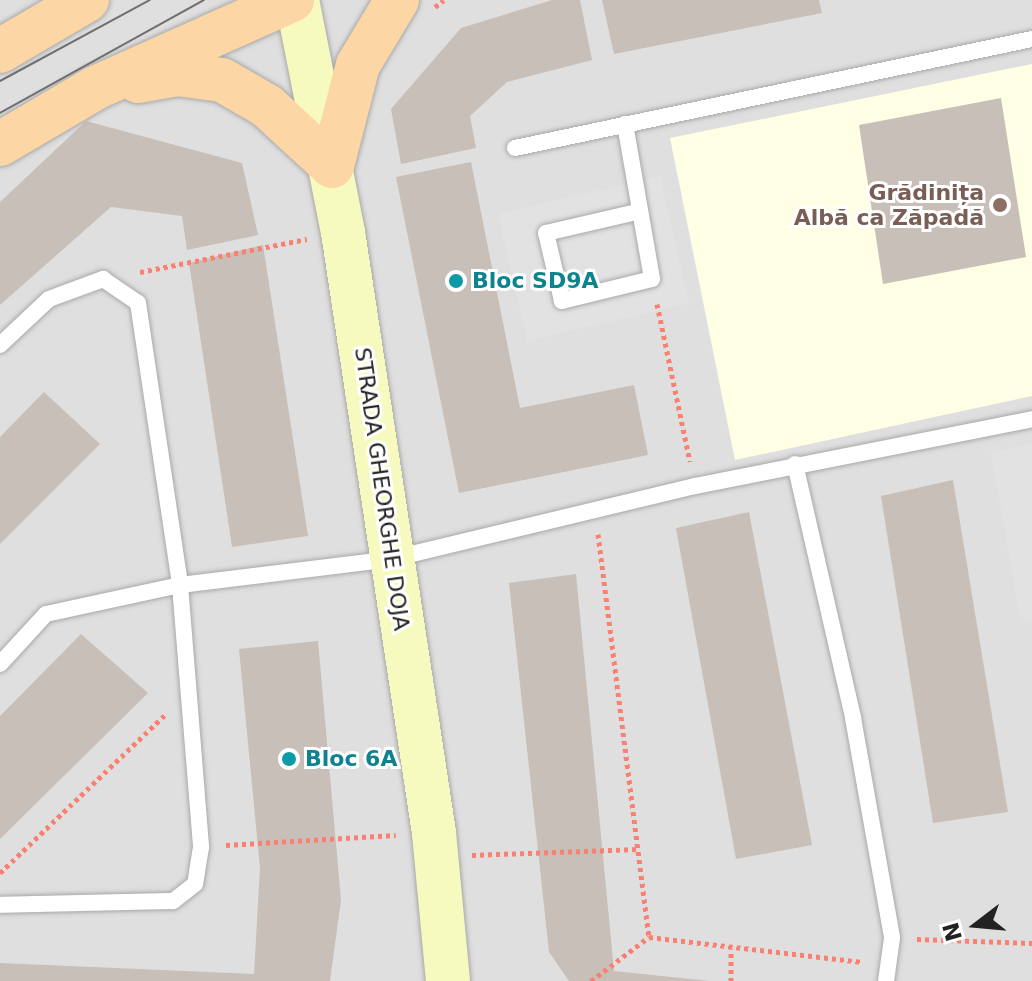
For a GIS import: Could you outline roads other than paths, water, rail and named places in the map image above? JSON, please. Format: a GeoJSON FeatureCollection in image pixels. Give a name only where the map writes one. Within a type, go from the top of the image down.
{"type":"FeatureCollection","features":[{"type":"Feature","properties":{"kind":"main road"},"geometry":{"type":"LineString","coordinates":[[0,51],[87,0]]}},
{"type":"Feature","properties":{"kind":"main road"},"geometry":{"type":"LineString","coordinates":[[0,144],[95,88],[294,0]]}},
{"type":"Feature","properties":{"kind":"main road"},"geometry":{"type":"LineString","coordinates":[[95,88],[177,74],[222,80],[267,106],[332,166],[358,65],[397,0]]}},
{"type":"Feature","properties":{"kind":"street","name":"STRADA GHEORGHE DOJA"},"geometry":{"type":"LineString","coordinates":[[294,0],[332,166],[343,232],[435,844],[448,981]]}},
{"type":"Feature","properties":{"kind":"lane"},"geometry":{"type":"LineString","coordinates":[[515,148],[1032,39]]}},
{"type":"Feature","properties":{"kind":"lane"},"geometry":{"type":"LineString","coordinates":[[625,124],[637,212],[652,279],[562,301],[546,233],[637,212]]}},
{"type":"Feature","properties":{"kind":"lane"},"geometry":{"type":"LineString","coordinates":[[0,345],[49,299],[103,279],[138,303],[180,585],[191,689],[201,847],[195,884],[173,901],[0,905]]}},
{"type":"Feature","properties":{"kind":"lane"},"geometry":{"type":"LineString","coordinates":[[0,664],[46,614],[180,585],[391,559],[595,508],[795,464],[1032,419]]}},
{"type":"Feature","properties":{"kind":"lane"},"geometry":{"type":"LineString","coordinates":[[795,464],[853,718],[892,938],[887,973]]}},
{"type":"Feature","properties":{"kind":"tram line"},"geometry":{"type":"LineString","coordinates":[[0,81],[150,0]]}},
{"type":"Feature","properties":{"kind":"tram line"},"geometry":{"type":"LineString","coordinates":[[0,113],[204,0]]}},
{"type":"Feature","properties":{"kind":"place","name":"Grădinița Albă ca Zăpadă"},"geometry":{"type":"Point","coordinates":[1000,205]}},
{"type":"Feature","properties":{"kind":"place","name":"Bloc SD9A"},"geometry":{"type":"Point","coordinates":[456,281]}},
{"type":"Feature","properties":{"kind":"place","name":"Bloc 6A"},"geometry":{"type":"Point","coordinates":[289,759]}}]}
